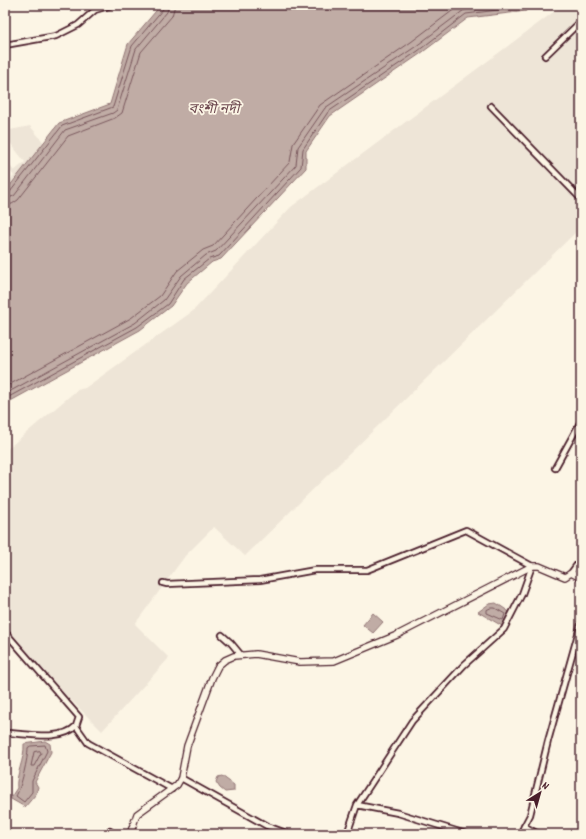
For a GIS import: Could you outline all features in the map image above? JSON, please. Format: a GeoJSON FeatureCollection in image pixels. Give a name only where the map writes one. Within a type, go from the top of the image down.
{"type":"FeatureCollection","features":[{"type":"Feature","properties":{"kind":"main road"},"geometry":{"type":"LineString","coordinates":[[130,834],[137,814],[172,789],[181,778],[187,746],[212,678],[218,666],[225,660],[234,656],[256,654],[300,662],[334,661],[398,635],[532,566],[539,566],[565,577],[571,573],[581,578]]}},
{"type":"Feature","properties":{"kind":"street"},"geometry":{"type":"LineString","coordinates":[[5,45],[56,36],[78,25],[95,10],[112,5]]}},
{"type":"Feature","properties":{"kind":"street"},"geometry":{"type":"LineString","coordinates":[[545,56],[581,21]]}},
{"type":"Feature","properties":{"kind":"street"},"geometry":{"type":"LineString","coordinates":[[492,106],[581,199]]}},
{"type":"Feature","properties":{"kind":"street"},"geometry":{"type":"LineString","coordinates":[[555,468],[581,421]]}},
{"type":"Feature","properties":{"kind":"street"},"geometry":{"type":"LineString","coordinates":[[163,583],[217,583],[260,580],[315,570],[367,570],[466,530],[532,566],[522,594],[504,629],[464,665],[412,721],[357,805],[347,834]]}},
{"type":"Feature","properties":{"kind":"street"},"geometry":{"type":"LineString","coordinates":[[571,573],[581,559]]}},
{"type":"Feature","properties":{"kind":"street"},"geometry":{"type":"LineString","coordinates":[[520,834],[530,815],[548,741],[581,623]]}},
{"type":"Feature","properties":{"kind":"street"},"geometry":{"type":"LineString","coordinates":[[5,632],[43,678],[79,717],[76,726],[71,732],[50,735],[5,733]]}},
{"type":"Feature","properties":{"kind":"street"},"geometry":{"type":"LineString","coordinates":[[222,635],[232,643],[240,655]]}},
{"type":"Feature","properties":{"kind":"street"},"geometry":{"type":"LineString","coordinates":[[76,726],[88,743],[172,789]]}},
{"type":"Feature","properties":{"kind":"street"},"geometry":{"type":"LineString","coordinates":[[181,778],[234,806],[267,826],[290,834]]}},
{"type":"Feature","properties":{"kind":"street"},"geometry":{"type":"LineString","coordinates":[[357,805],[398,813],[466,834]]}},
{"type":"Feature","properties":{"kind":"street"},"geometry":{"type":"LineString","coordinates":[[524,826],[538,834]]}},
{"type":"Feature","properties":{"kind":"shaded area"},"geometry":{"type":"Polygon","coordinates":[[[563,5],[581,5],[581,227],[245,556],[214,527],[185,556],[135,624],[169,658],[102,731],[62,691],[5,626],[5,451],[77,390],[85,388],[193,311],[291,207],[563,5]]]}},
{"type":"Feature","properties":{"kind":"shaded area"},"geometry":{"type":"Polygon","coordinates":[[[30,126],[50,150],[14,193],[5,180],[5,174],[10,180],[14,176],[9,170],[5,173],[5,159],[14,171],[25,162],[8,140],[5,139],[5,131],[30,126]]]}},
{"type":"Feature","properties":{"kind":"water","name":"বংশী নদী"},"geometry":{"type":"Polygon","coordinates":[[[161,5],[529,5],[526,11],[468,18],[420,54],[330,116],[306,151],[306,168],[221,259],[212,262],[187,283],[171,306],[140,330],[5,404],[5,192],[59,123],[110,104],[128,44],[161,5]]]}},
{"type":"Feature","properties":{"kind":"water"},"geometry":{"type":"Polygon","coordinates":[[[496,603],[511,613],[504,627],[478,612],[489,604],[496,603]]]}},
{"type":"Feature","properties":{"kind":"water"},"geometry":{"type":"Polygon","coordinates":[[[373,613],[383,622],[373,633],[363,625],[373,613]]]}},
{"type":"Feature","properties":{"kind":"water"},"geometry":{"type":"Polygon","coordinates":[[[45,741],[50,744],[51,752],[35,782],[38,787],[36,794],[25,807],[11,799],[17,788],[17,778],[23,756],[24,744],[45,741]]]}},
{"type":"Feature","properties":{"kind":"water"},"geometry":{"type":"Polygon","coordinates":[[[222,776],[234,785],[234,791],[225,792],[220,788],[216,782],[218,777],[222,776]]]}}]}
